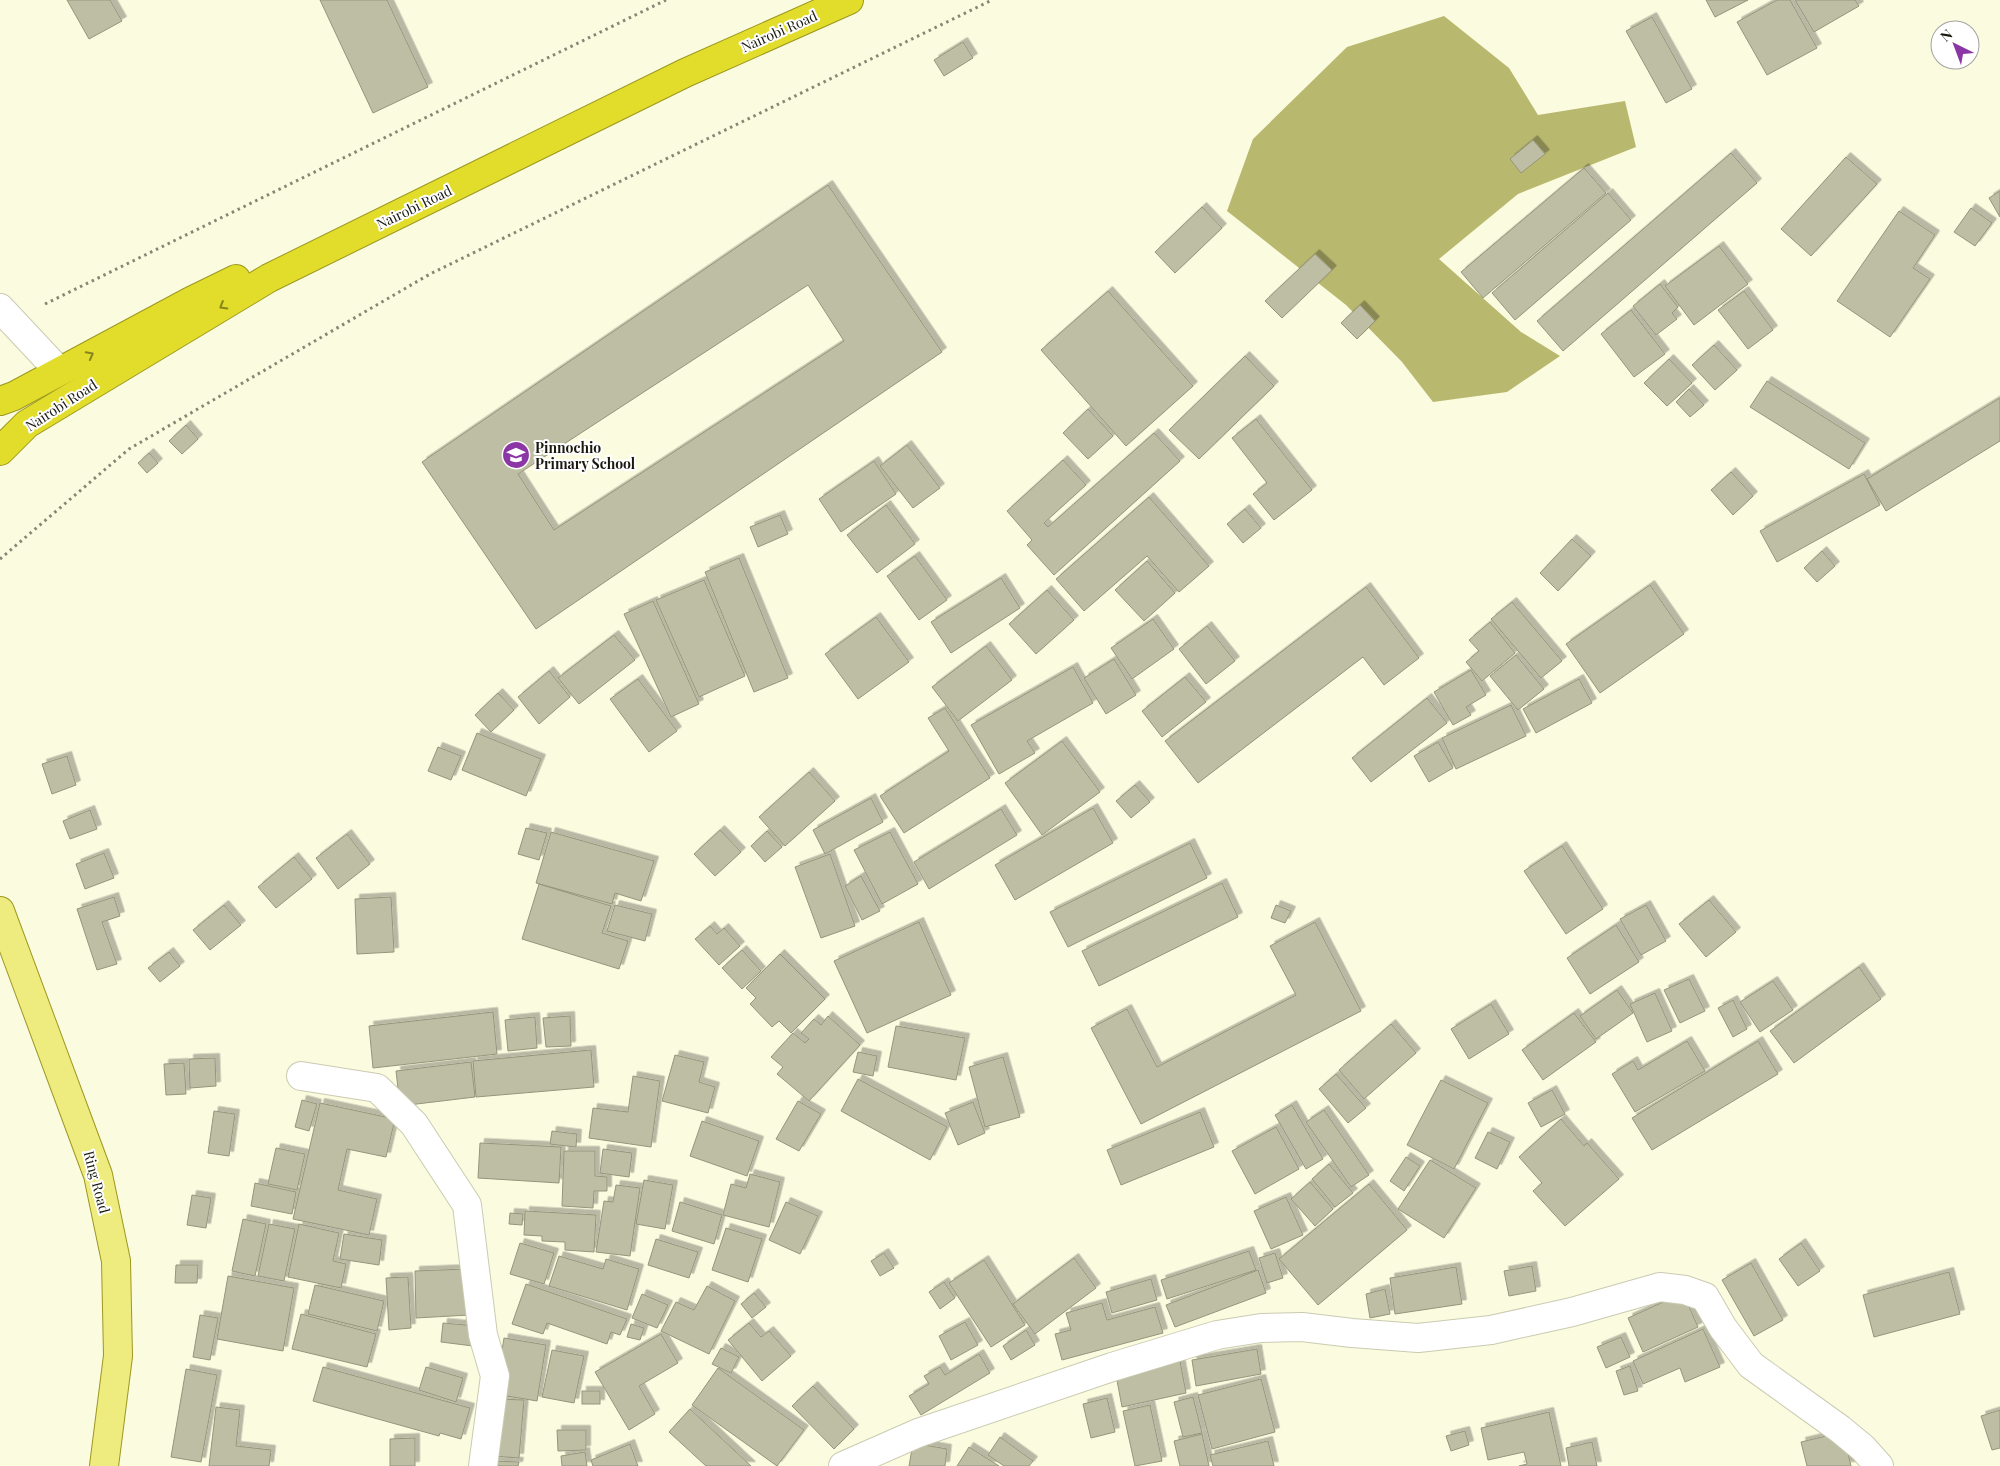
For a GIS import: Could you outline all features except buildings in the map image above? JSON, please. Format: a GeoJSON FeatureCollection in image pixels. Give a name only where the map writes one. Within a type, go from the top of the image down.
{"type":"FeatureCollection","features":[{"type":"Feature","properties":{"kind":"highway","name":"Nairobi Road"},"geometry":{"type":"LineString","coordinates":[[5,394],[59,371],[192,301],[371,214],[562,117],[816,0]]}},
{"type":"Feature","properties":{"kind":"highway","name":"Nairobi Road"},"geometry":{"type":"LineString","coordinates":[[0,451],[27,424],[270,278],[676,78],[849,0]]}},
{"type":"Feature","properties":{"kind":"main road","name":"Ring Road"},"geometry":{"type":"LineString","coordinates":[[0,911],[98,1175],[116,1261],[118,1356],[104,1466]]}},
{"type":"Feature","properties":{"kind":"street"},"geometry":{"type":"LineString","coordinates":[[6,314],[59,371]]}},
{"type":"Feature","properties":{"kind":"street"},"geometry":{"type":"LineString","coordinates":[[301,1076],[377,1088],[414,1124],[467,1206],[483,1335],[495,1376],[483,1466]]}},
{"type":"Feature","properties":{"kind":"street"},"geometry":{"type":"LineString","coordinates":[[843,1466],[918,1433],[1112,1367],[1217,1335],[1261,1328],[1302,1326],[1352,1333],[1418,1338],[1491,1330],[1572,1312],[1660,1287],[1685,1290],[1705,1297],[1723,1328],[1751,1364],[1840,1429],[1863,1448],[1879,1466]]}},
{"type":"Feature","properties":{"kind":"path"},"geometry":{"type":"LineString","coordinates":[[6,314],[666,0]]}},
{"type":"Feature","properties":{"kind":"path"},"geometry":{"type":"LineString","coordinates":[[0,559],[129,449],[430,274],[992,0]]}},
{"type":"Feature","properties":{"kind":"shaded area"},"geometry":{"type":"Polygon","coordinates":[[[1444,16],[1509,68],[1538,115],[1625,101],[1636,147],[1518,194],[1439,259],[1521,332],[1560,356],[1507,392],[1433,402],[1402,362],[1346,305],[1227,211],[1253,139],[1347,47],[1444,16]]]}},
{"type":"Feature","properties":{"kind":"place","name":"Pinnochio Primary School"},"geometry":{"type":"Point","coordinates":[516,455]}}]}
